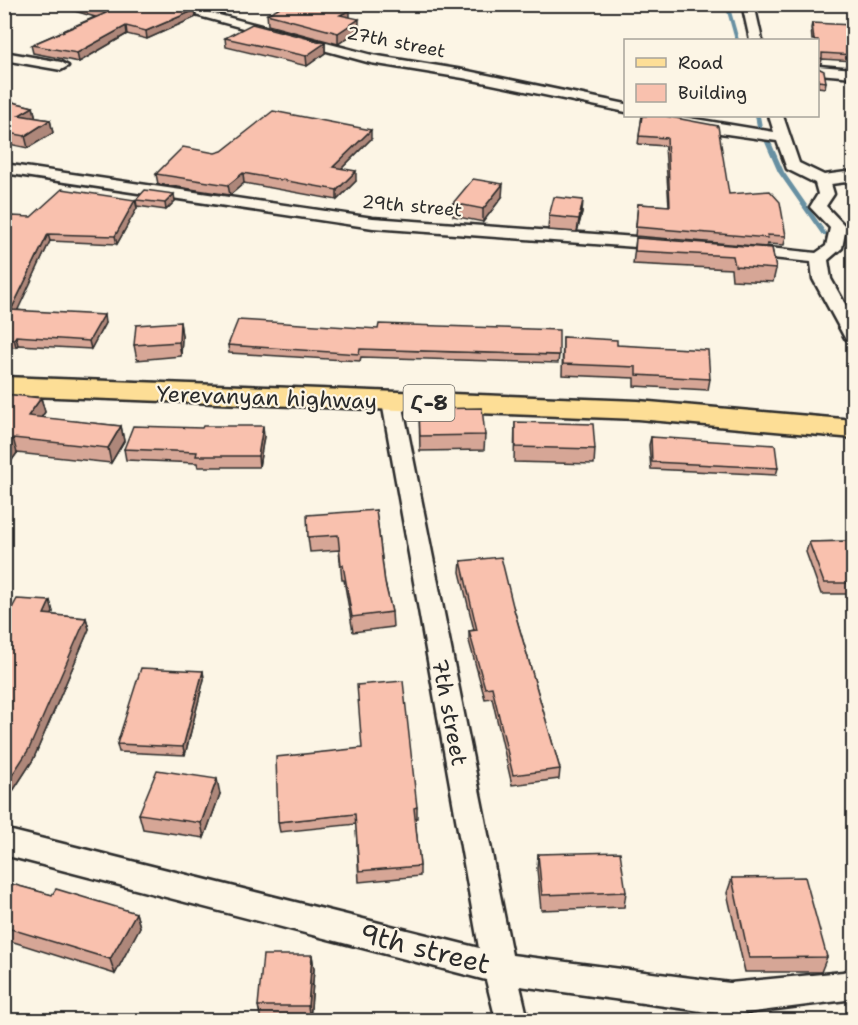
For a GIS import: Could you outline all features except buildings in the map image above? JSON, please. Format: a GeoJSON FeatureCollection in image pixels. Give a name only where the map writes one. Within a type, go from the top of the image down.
{"type":"FeatureCollection","features":[{"type":"Feature","properties":{"kind":"main road","name":"Yerevanyan highway"},"geometry":{"type":"LineString","coordinates":[[4,387],[638,410],[854,429]]}},
{"type":"Feature","properties":{"kind":"street","name":"27th street"},"geometry":{"type":"LineString","coordinates":[[161,4],[371,59],[463,74],[624,108]]}},
{"type":"Feature","properties":{"kind":"street"},"geometry":{"type":"LineString","coordinates":[[748,4],[756,39]]}},
{"type":"Feature","properties":{"kind":"street"},"geometry":{"type":"LineString","coordinates":[[4,56],[61,66]]}},
{"type":"Feature","properties":{"kind":"street"},"geometry":{"type":"LineString","coordinates":[[819,70],[854,73]]}},
{"type":"Feature","properties":{"kind":"street"},"geometry":{"type":"LineString","coordinates":[[663,117],[720,129],[782,137]]}},
{"type":"Feature","properties":{"kind":"street"},"geometry":{"type":"LineString","coordinates":[[776,117],[792,166],[822,180],[854,176]]}},
{"type":"Feature","properties":{"kind":"street","name":"29th street"},"geometry":{"type":"LineString","coordinates":[[4,168],[373,223],[683,246]]}},
{"type":"Feature","properties":{"kind":"street"},"geometry":{"type":"LineString","coordinates":[[730,249],[819,258],[834,248],[838,227],[818,207],[826,194],[822,180]]}},
{"type":"Feature","properties":{"kind":"street"},"geometry":{"type":"LineString","coordinates":[[819,258],[822,279],[854,338]]}},
{"type":"Feature","properties":{"kind":"street","name":"7th street"},"geometry":{"type":"LineString","coordinates":[[392,402],[499,968],[512,1020]]}},
{"type":"Feature","properties":{"kind":"street","name":"9th street"},"geometry":{"type":"LineString","coordinates":[[4,842],[499,968],[730,999],[846,987],[854,983]]}},
{"type":"Feature","properties":{"kind":"waterway"},"geometry":{"type":"LineString","coordinates":[[727,4],[737,39]]}},
{"type":"Feature","properties":{"kind":"waterway"},"geometry":{"type":"LineString","coordinates":[[757,117],[761,131]]}},
{"type":"Feature","properties":{"kind":"waterway"},"geometry":{"type":"LineString","coordinates":[[767,140],[781,172],[824,234]]}}]}
